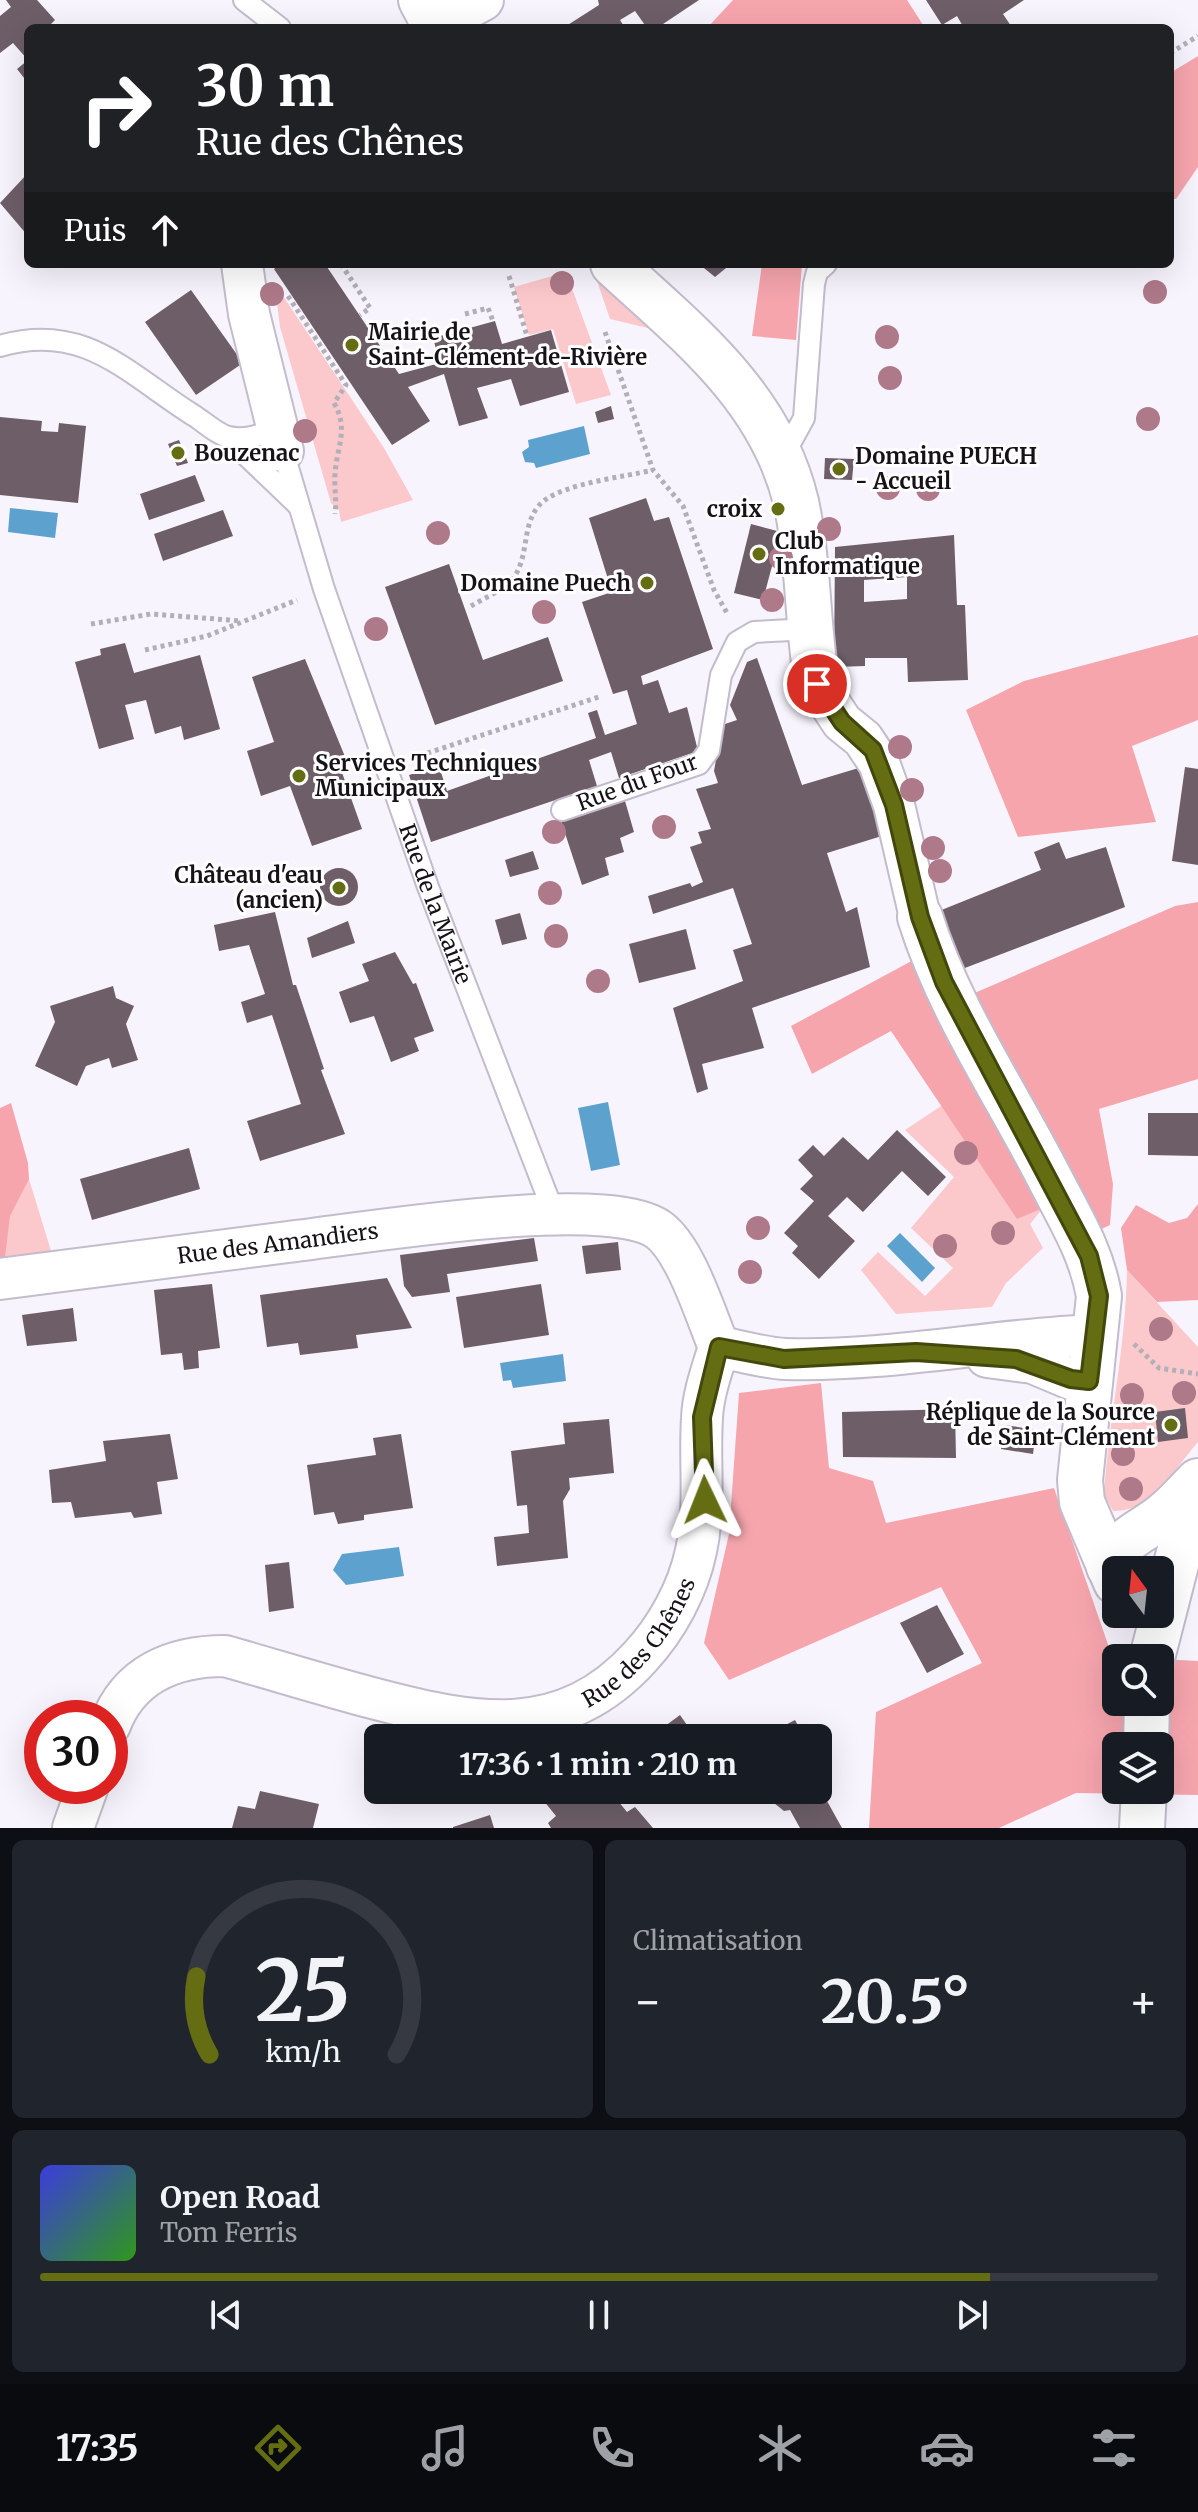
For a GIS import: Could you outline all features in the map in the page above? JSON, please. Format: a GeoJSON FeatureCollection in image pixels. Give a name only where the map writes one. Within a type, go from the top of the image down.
{"type":"FeatureCollection","features":[{"type":"Feature","properties":{"kind":"street"},"geometry":{"type":"LineString","coordinates":[[421,0],[436,24]]}},
{"type":"Feature","properties":{"kind":"street"},"geometry":{"type":"LineString","coordinates":[[443,24],[483,0]]}},
{"type":"Feature","properties":{"kind":"street","name":"Rue de la Mairie"},"geometry":{"type":"LineString","coordinates":[[243,268],[249,314],[280,440]]}},
{"type":"Feature","properties":{"kind":"street"},"geometry":{"type":"LineString","coordinates":[[617,268],[734,379],[759,414],[782,458],[796,503],[817,684],[842,722],[863,739],[879,763],[906,849],[920,917],[944,982],[1089,1256],[1099,1296],[1080,1480],[1082,1502],[1105,1556]]}},
{"type":"Feature","properties":{"kind":"street"},"geometry":{"type":"LineString","coordinates":[[555,1216],[636,1219],[662,1231],[694,1286],[719,1347],[784,1359],[916,1352],[1021,1338],[1095,1335]]}},
{"type":"Feature","properties":{"kind":"street","name":"Rue des Amandiers"},"geometry":{"type":"LineString","coordinates":[[0,1279],[467,1220],[555,1216]]}},
{"type":"Feature","properties":{"kind":"street","name":"Rue des Chênes"},"geometry":{"type":"LineString","coordinates":[[121,1700],[147,1676],[183,1658],[204,1656],[225,1656],[377,1700],[472,1721],[510,1722],[542,1717],[605,1687],[627,1671],[658,1637],[680,1599],[696,1554],[705,1500],[702,1417],[719,1347]]}},
{"type":"Feature","properties":{"kind":"street"},"geometry":{"type":"LineString","coordinates":[[916,1352],[1016,1359],[1071,1379],[1089,1381]]}},
{"type":"Feature","properties":{"kind":"street"},"geometry":{"type":"LineString","coordinates":[[1154,1644],[1171,1537],[1165,1515],[1198,1481]]}},
{"type":"Feature","properties":{"kind":"street"},"geometry":{"type":"LineString","coordinates":[[1090,1523],[1111,1531],[1171,1537]]}},
{"type":"Feature","properties":{"kind":"street"},"geometry":{"type":"LineString","coordinates":[[1119,1556],[1120,1546],[1171,1537]]}},
{"type":"Feature","properties":{"kind":"street"},"geometry":{"type":"LineString","coordinates":[[73,1828],[82,1804]]}},
{"type":"Feature","properties":{"kind":"street"},"geometry":{"type":"LineString","coordinates":[[1142,1828],[1143,1804]]}},
{"type":"Feature","properties":{"kind":"lane"},"geometry":{"type":"LineString","coordinates":[[244,0],[275,24]]}},
{"type":"Feature","properties":{"kind":"lane"},"geometry":{"type":"LineString","coordinates":[[782,458],[804,418],[814,284],[822,268]]}},
{"type":"Feature","properties":{"kind":"lane"},"geometry":{"type":"LineString","coordinates":[[0,346],[59,338],[101,353],[131,369],[228,438],[272,476],[302,510]]}},
{"type":"Feature","properties":{"kind":"lane"},"geometry":{"type":"LineString","coordinates":[[228,438],[280,440]]}},
{"type":"Feature","properties":{"kind":"lane","name":"Rue de la Mairie"},"geometry":{"type":"LineString","coordinates":[[280,440],[311,536],[324,589],[388,765],[428,887],[555,1216]]}},
{"type":"Feature","properties":{"kind":"lane"},"geometry":{"type":"LineString","coordinates":[[754,632],[811,629]]}},
{"type":"Feature","properties":{"kind":"lane","name":"Rue du Four"},"geometry":{"type":"LineString","coordinates":[[562,810],[699,764],[706,758],[728,655],[745,634],[754,632]]}},
{"type":"Feature","properties":{"kind":"path"},"geometry":{"type":"LineString","coordinates":[[1174,51],[1198,36]]}},
{"type":"Feature","properties":{"kind":"path"},"geometry":{"type":"LineString","coordinates":[[344,268],[370,308],[360,315]]}},
{"type":"Feature","properties":{"kind":"path"},"geometry":{"type":"LineString","coordinates":[[509,276],[527,336]]}},
{"type":"Feature","properties":{"kind":"path"},"geometry":{"type":"LineString","coordinates":[[287,294],[346,385],[334,403],[343,417],[343,429],[335,474],[334,516],[311,536]]}},
{"type":"Feature","properties":{"kind":"path"},"geometry":{"type":"LineString","coordinates":[[465,314],[488,308],[493,321]]}},
{"type":"Feature","properties":{"kind":"path"},"geometry":{"type":"LineString","coordinates":[[605,332],[653,470],[683,506],[726,612],[754,632]]}},
{"type":"Feature","properties":{"kind":"path"},"geometry":{"type":"LineString","coordinates":[[471,606],[498,591],[516,574],[530,520],[544,500],[566,491],[653,470]]}},
{"type":"Feature","properties":{"kind":"path"},"geometry":{"type":"LineString","coordinates":[[145,650],[207,636],[324,589]]}},
{"type":"Feature","properties":{"kind":"path"},"geometry":{"type":"LineString","coordinates":[[91,624],[151,614],[243,621]]}},
{"type":"Feature","properties":{"kind":"path"},"geometry":{"type":"LineString","coordinates":[[388,765],[599,697]]}},
{"type":"Feature","properties":{"kind":"path"},"geometry":{"type":"LineString","coordinates":[[1095,1335],[1130,1342],[1159,1368],[1198,1374]]}},
{"type":"Feature","properties":{"kind":"shaded area"},"geometry":{"type":"Polygon","coordinates":[[[733,0],[907,0],[922,24],[711,24],[733,0]]]}},
{"type":"Feature","properties":{"kind":"shaded area"},"geometry":{"type":"Polygon","coordinates":[[[1198,56],[1198,167],[1176,199],[1174,199],[1174,71],[1198,56]]]}},
{"type":"Feature","properties":{"kind":"shaded area"},"geometry":{"type":"Polygon","coordinates":[[[761,268],[802,268],[796,340],[752,336],[761,268]]]}},
{"type":"Feature","properties":{"kind":"shaded area"},"geometry":{"type":"Polygon","coordinates":[[[566,272],[611,395],[576,404],[553,329],[529,335],[514,287],[566,272]]]}},
{"type":"Feature","properties":{"kind":"shaded area"},"geometry":{"type":"Polygon","coordinates":[[[595,275],[656,330],[610,319],[595,275]]]}},
{"type":"Feature","properties":{"kind":"shaded area"},"geometry":{"type":"Polygon","coordinates":[[[276,295],[283,296],[384,448],[413,500],[341,522],[339,510],[331,503],[280,327],[276,295]]]}},
{"type":"Feature","properties":{"kind":"shaded area"},"geometry":{"type":"Polygon","coordinates":[[[1198,635],[1198,720],[1132,746],[1156,822],[1018,837],[966,710],[1024,681],[1198,635]]]}},
{"type":"Feature","properties":{"kind":"shaded area"},"geometry":{"type":"Polygon","coordinates":[[[1198,902],[1198,1079],[1099,1109],[1113,1184],[1110,1225],[1091,1234],[970,995],[1175,906],[1198,902]]]}},
{"type":"Feature","properties":{"kind":"shaded area"},"geometry":{"type":"Polygon","coordinates":[[[919,957],[1043,1208],[1017,1219],[891,1031],[812,1074],[791,1026],[919,957]]]}},
{"type":"Feature","properties":{"kind":"shaded area"},"geometry":{"type":"Polygon","coordinates":[[[950,1100],[1043,1208],[1030,1224],[1043,1248],[1006,1283],[992,1307],[896,1314],[861,1270],[878,1252],[925,1296],[953,1268],[911,1228],[954,1177],[905,1130],[950,1100]]]}},
{"type":"Feature","properties":{"kind":"shaded area"},"geometry":{"type":"Polygon","coordinates":[[[11,1103],[28,1163],[29,1179],[10,1216],[5,1257],[0,1258],[0,1108],[11,1103]]]}},
{"type":"Feature","properties":{"kind":"shaded area"},"geometry":{"type":"Polygon","coordinates":[[[0,1164],[29,1179],[51,1251],[0,1258],[0,1164]]]}},
{"type":"Feature","properties":{"kind":"shaded area"},"geometry":{"type":"Polygon","coordinates":[[[1198,1204],[1198,1300],[1157,1302],[1127,1270],[1121,1228],[1136,1205],[1169,1223],[1187,1218],[1198,1204]]]}},
{"type":"Feature","properties":{"kind":"shaded area"},"geometry":{"type":"Polygon","coordinates":[[[1127,1270],[1198,1347],[1198,1442],[1151,1497],[1127,1509],[1113,1511],[1104,1494],[1124,1326],[1127,1270]]]}},
{"type":"Feature","properties":{"kind":"shaded area"},"geometry":{"type":"Polygon","coordinates":[[[821,1383],[829,1468],[873,1481],[886,1523],[1054,1488],[1108,1644],[1102,1644],[1102,1716],[1174,1716],[1174,1660],[1198,1661],[1198,1795],[1174,1795],[1174,1732],[1102,1732],[1102,1793],[1076,1793],[999,1828],[869,1828],[876,1712],[982,1663],[941,1587],[729,1680],[704,1643],[729,1534],[739,1393],[821,1383]]]}},
{"type":"Feature","properties":{"kind":"water"},"geometry":{"type":"Polygon","coordinates":[[[584,426],[590,454],[536,468],[534,463],[525,462],[522,452],[529,447],[528,440],[584,426]]]}},
{"type":"Feature","properties":{"kind":"water"},"geometry":{"type":"Polygon","coordinates":[[[10,508],[58,513],[55,538],[8,532],[10,508]]]}},
{"type":"Feature","properties":{"kind":"water"},"geometry":{"type":"Polygon","coordinates":[[[608,1102],[620,1165],[591,1171],[578,1108],[608,1102]]]}},
{"type":"Feature","properties":{"kind":"water"},"geometry":{"type":"Polygon","coordinates":[[[900,1233],[935,1268],[922,1282],[887,1246],[900,1233]]]}},
{"type":"Feature","properties":{"kind":"water"},"geometry":{"type":"Polygon","coordinates":[[[563,1354],[566,1381],[513,1388],[511,1380],[503,1381],[500,1363],[563,1354]]]}},
{"type":"Feature","properties":{"kind":"water"},"geometry":{"type":"Polygon","coordinates":[[[399,1547],[404,1576],[346,1585],[333,1570],[342,1554],[399,1547]]]}},
{"type":"Feature","properties":{"kind":"building"},"geometry":{"type":"Polygon","coordinates":[[[6,0],[37,0],[55,20],[51,24],[24,24],[24,55],[13,43],[0,53],[0,16],[11,7],[6,0]]]}},
{"type":"Feature","properties":{"kind":"building"},"geometry":{"type":"Polygon","coordinates":[[[598,0],[699,0],[663,24],[644,24],[635,11],[620,20],[622,24],[569,24],[599,5],[598,0]]]}},
{"type":"Feature","properties":{"kind":"building"},"geometry":{"type":"Polygon","coordinates":[[[926,0],[1024,0],[1003,14],[1010,24],[962,24],[957,16],[941,24],[926,0]]]}},
{"type":"Feature","properties":{"kind":"building"},"geometry":{"type":"Polygon","coordinates":[[[24,63],[24,78],[17,69],[24,63]]]}},
{"type":"Feature","properties":{"kind":"building"},"geometry":{"type":"Polygon","coordinates":[[[24,177],[24,231],[0,203],[24,177]]]}},
{"type":"Feature","properties":{"kind":"building"},"geometry":{"type":"Polygon","coordinates":[[[328,268],[399,374],[440,363],[433,338],[495,321],[502,344],[551,330],[569,392],[520,406],[511,379],[477,388],[488,418],[459,426],[444,374],[408,387],[430,421],[392,445],[274,269],[328,268]]]}},
{"type":"Feature","properties":{"kind":"building"},"geometry":{"type":"Polygon","coordinates":[[[704,268],[726,268],[715,277],[704,268]]]}},
{"type":"Feature","properties":{"kind":"building"},"geometry":{"type":"Polygon","coordinates":[[[191,290],[243,363],[196,395],[145,322],[191,290]]]}},
{"type":"Feature","properties":{"kind":"building"},"geometry":{"type":"Polygon","coordinates":[[[611,406],[614,419],[598,423],[595,412],[611,406]]]}},
{"type":"Feature","properties":{"kind":"building"},"geometry":{"type":"Polygon","coordinates":[[[0,417],[42,421],[41,431],[58,432],[59,423],[86,426],[78,503],[0,495],[0,417]]]}},
{"type":"Feature","properties":{"kind":"building","name":"Bouzenac"},"geometry":{"type":"Polygon","coordinates":[[[179,440],[188,463],[177,466],[168,444],[179,440]]]}},
{"type":"Feature","properties":{"kind":"building","name":"Domaine PUECH - Accueil"},"geometry":{"type":"Polygon","coordinates":[[[825,458],[854,459],[852,480],[824,479],[825,458]]]}},
{"type":"Feature","properties":{"kind":"building"},"geometry":{"type":"Polygon","coordinates":[[[195,475],[205,501],[149,520],[140,494],[195,475]]]}},
{"type":"Feature","properties":{"kind":"building"},"geometry":{"type":"Polygon","coordinates":[[[646,498],[654,521],[669,517],[713,649],[641,676],[643,685],[658,680],[669,713],[687,707],[698,751],[619,778],[611,752],[589,760],[597,786],[431,842],[409,775],[439,766],[447,791],[596,738],[588,713],[597,710],[605,735],[637,724],[627,690],[613,694],[582,602],[612,592],[589,518],[646,498]]]}},
{"type":"Feature","properties":{"kind":"building"},"geometry":{"type":"Polygon","coordinates":[[[223,510],[233,536],[163,561],[154,534],[223,510]]]}},
{"type":"Feature","properties":{"kind":"building","name":"Club Informatique"},"geometry":{"type":"Polygon","coordinates":[[[751,524],[781,532],[763,600],[734,593],[751,524]]]}},
{"type":"Feature","properties":{"kind":"building"},"geometry":{"type":"Polygon","coordinates":[[[954,535],[957,605],[965,605],[968,680],[908,682],[907,658],[865,658],[865,666],[834,667],[835,547],[954,535]],[[907,577],[864,580],[864,602],[907,599],[907,577]]]}},
{"type":"Feature","properties":{"kind":"building"},"geometry":{"type":"Polygon","coordinates":[[[449,564],[483,660],[548,637],[563,681],[435,725],[385,587],[449,564]]]}},
{"type":"Feature","properties":{"kind":"building"},"geometry":{"type":"Polygon","coordinates":[[[125,643],[134,673],[200,655],[220,729],[184,740],[181,726],[155,734],[146,700],[125,705],[134,739],[99,749],[75,662],[101,655],[100,649],[125,643]]]}},
{"type":"Feature","properties":{"kind":"building"},"geometry":{"type":"Polygon","coordinates":[[[757,658],[802,785],[862,767],[885,835],[827,853],[846,912],[857,907],[870,967],[752,1008],[764,1048],[702,1064],[708,1089],[697,1093],[673,1008],[743,981],[733,950],[752,944],[733,888],[653,914],[648,896],[703,882],[690,847],[702,843],[698,832],[711,829],[696,789],[718,783],[714,771],[722,725],[737,720],[730,705],[747,662],[757,658]]]}},
{"type":"Feature","properties":{"kind":"building","name":"Services Techniques Municipaux"},"geometry":{"type":"Polygon","coordinates":[[[305,659],[348,764],[340,767],[362,829],[312,846],[290,786],[261,796],[247,751],[274,742],[252,677],[305,659]]]}},
{"type":"Feature","properties":{"kind":"building"},"geometry":{"type":"Polygon","coordinates":[[[1185,767],[1198,769],[1198,865],[1172,861],[1185,767]]]}},
{"type":"Feature","properties":{"kind":"building"},"geometry":{"type":"Polygon","coordinates":[[[625,801],[634,832],[620,838],[624,852],[605,858],[609,875],[582,885],[561,821],[625,801]]]}},
{"type":"Feature","properties":{"kind":"building"},"geometry":{"type":"Polygon","coordinates":[[[1059,842],[1066,859],[1106,847],[1125,907],[957,971],[934,913],[1041,870],[1034,852],[1059,842]]]}},
{"type":"Feature","properties":{"kind":"building"},"geometry":{"type":"Polygon","coordinates":[[[533,851],[539,869],[510,877],[505,860],[533,851]]]}},
{"type":"Feature","properties":{"kind":"building","name":"Château d'eau (ancien)"},"geometry":{"type":"Polygon","coordinates":[[[339,868],[352,874],[358,887],[352,900],[339,906],[326,900],[320,887],[326,874],[339,868]]]}},
{"type":"Feature","properties":{"kind":"building"},"geometry":{"type":"Polygon","coordinates":[[[275,912],[293,985],[296,985],[324,1069],[321,1070],[345,1134],[260,1161],[247,1121],[301,1104],[272,1015],[247,1023],[241,1002],[265,994],[249,945],[219,951],[214,925],[275,912]]]}},
{"type":"Feature","properties":{"kind":"building"},"geometry":{"type":"Polygon","coordinates":[[[520,913],[527,939],[502,945],[495,920],[520,913]]]}},
{"type":"Feature","properties":{"kind":"building"},"geometry":{"type":"Polygon","coordinates":[[[348,921],[355,943],[312,958],[307,938],[348,921]]]}},
{"type":"Feature","properties":{"kind":"building"},"geometry":{"type":"Polygon","coordinates":[[[686,929],[696,969],[639,983],[629,944],[686,929]]]}},
{"type":"Feature","properties":{"kind":"building"},"geometry":{"type":"Polygon","coordinates":[[[395,952],[413,984],[416,983],[434,1031],[414,1038],[419,1051],[391,1062],[374,1016],[350,1023],[339,992],[369,981],[362,964],[395,952]]]}},
{"type":"Feature","properties":{"kind":"building"},"geometry":{"type":"Polygon","coordinates":[[[113,986],[116,998],[134,1006],[126,1024],[138,1060],[112,1068],[109,1058],[86,1066],[77,1086],[35,1066],[55,1022],[50,1006],[113,986]]]}},
{"type":"Feature","properties":{"kind":"building"},"geometry":{"type":"Polygon","coordinates":[[[1148,1113],[1198,1113],[1198,1156],[1148,1155],[1148,1113]]]}},
{"type":"Feature","properties":{"kind":"building"},"geometry":{"type":"Polygon","coordinates":[[[897,1130],[946,1177],[928,1196],[902,1171],[863,1212],[847,1197],[828,1216],[855,1241],[819,1279],[792,1253],[798,1246],[784,1233],[814,1201],[800,1189],[813,1176],[798,1160],[813,1145],[824,1156],[843,1137],[868,1160],[897,1130]]]}},
{"type":"Feature","properties":{"kind":"building"},"geometry":{"type":"Polygon","coordinates":[[[189,1148],[200,1189],[92,1220],[80,1179],[189,1148]]]}},
{"type":"Feature","properties":{"kind":"building"},"geometry":{"type":"Polygon","coordinates":[[[534,1238],[538,1261],[447,1274],[450,1292],[412,1297],[404,1286],[400,1255],[534,1238]]]}},
{"type":"Feature","properties":{"kind":"building"},"geometry":{"type":"Polygon","coordinates":[[[618,1242],[621,1270],[586,1274],[582,1246],[618,1242]]]}},
{"type":"Feature","properties":{"kind":"building"},"geometry":{"type":"Polygon","coordinates":[[[387,1278],[412,1328],[356,1335],[358,1348],[300,1355],[298,1343],[267,1347],[260,1295],[387,1278]]]}},
{"type":"Feature","properties":{"kind":"building"},"geometry":{"type":"Polygon","coordinates":[[[212,1284],[220,1348],[198,1351],[199,1368],[184,1370],[182,1353],[161,1355],[154,1290],[212,1284]]]}},
{"type":"Feature","properties":{"kind":"building"},"geometry":{"type":"Polygon","coordinates":[[[541,1284],[549,1335],[464,1348],[456,1297],[541,1284]]]}},
{"type":"Feature","properties":{"kind":"building"},"geometry":{"type":"Polygon","coordinates":[[[73,1308],[77,1341],[27,1346],[22,1315],[73,1308]]]}},
{"type":"Feature","properties":{"kind":"building","name":"Réplique de la Source de Saint-Clément"},"geometry":{"type":"Polygon","coordinates":[[[1185,1408],[1188,1438],[1158,1442],[1155,1412],[1185,1408]]]}},
{"type":"Feature","properties":{"kind":"building"},"geometry":{"type":"Polygon","coordinates":[[[955,1409],[956,1458],[843,1457],[842,1412],[955,1409]]]}},
{"type":"Feature","properties":{"kind":"building"},"geometry":{"type":"Polygon","coordinates":[[[609,1419],[614,1473],[569,1478],[570,1489],[563,1501],[568,1558],[497,1566],[494,1537],[529,1533],[527,1505],[517,1506],[511,1451],[565,1444],[563,1423],[609,1419]]]}},
{"type":"Feature","properties":{"kind":"building"},"geometry":{"type":"Polygon","coordinates":[[[1005,1425],[1036,1430],[1033,1454],[1001,1449],[1005,1425]]]}},
{"type":"Feature","properties":{"kind":"building"},"geometry":{"type":"Polygon","coordinates":[[[170,1434],[178,1479],[157,1482],[162,1514],[134,1518],[131,1512],[75,1518],[71,1502],[52,1503],[49,1470],[106,1461],[103,1441],[170,1434]]]}},
{"type":"Feature","properties":{"kind":"building"},"geometry":{"type":"Polygon","coordinates":[[[401,1434],[413,1508],[364,1515],[364,1520],[338,1524],[334,1512],[314,1515],[307,1465],[376,1455],[373,1438],[401,1434]]]}},
{"type":"Feature","properties":{"kind":"building"},"geometry":{"type":"Polygon","coordinates":[[[289,1562],[294,1608],[269,1612],[265,1565],[289,1562]]]}},
{"type":"Feature","properties":{"kind":"building"},"geometry":{"type":"Polygon","coordinates":[[[937,1605],[964,1654],[927,1673],[900,1623],[937,1605]]]}},
{"type":"Feature","properties":{"kind":"building"},"geometry":{"type":"Polygon","coordinates":[[[680,1715],[686,1724],[668,1724],[680,1715]]]}},
{"type":"Feature","properties":{"kind":"building"},"geometry":{"type":"Polygon","coordinates":[[[260,1791],[319,1804],[313,1828],[232,1828],[238,1806],[255,1809],[260,1791]]]}},
{"type":"Feature","properties":{"kind":"building"},"geometry":{"type":"Polygon","coordinates":[[[546,1804],[620,1804],[627,1812],[635,1807],[653,1828],[551,1828],[548,1823],[556,1816],[546,1804]]]}},
{"type":"Feature","properties":{"kind":"building"},"geometry":{"type":"Polygon","coordinates":[[[775,1804],[829,1804],[842,1828],[800,1828],[790,1810],[784,1811],[775,1804]]]}},
{"type":"Feature","properties":{"kind":"building"},"geometry":{"type":"Polygon","coordinates":[[[490,1815],[494,1828],[453,1828],[453,1827],[490,1815]]]}},
{"type":"Feature","properties":{"kind":"place","name":"Mairie de Saint-Clément-de-Rivière"},"geometry":{"type":"Point","coordinates":[352,345]}},
{"type":"Feature","properties":{"kind":"place","name":"Bouzenac"},"geometry":{"type":"Point","coordinates":[178,453]}},
{"type":"Feature","properties":{"kind":"place","name":"Domaine PUECH - Accueil"},"geometry":{"type":"Point","coordinates":[839,469]}},
{"type":"Feature","properties":{"kind":"place","name":"croix"},"geometry":{"type":"Point","coordinates":[778,509]}},
{"type":"Feature","properties":{"kind":"place","name":"Club Informatique"},"geometry":{"type":"Point","coordinates":[759,554]}},
{"type":"Feature","properties":{"kind":"place","name":"Domaine Puech"},"geometry":{"type":"Point","coordinates":[647,583]}},
{"type":"Feature","properties":{"kind":"place","name":"Services Techniques Municipaux"},"geometry":{"type":"Point","coordinates":[299,776]}},
{"type":"Feature","properties":{"kind":"place","name":"Château d'eau (ancien)"},"geometry":{"type":"Point","coordinates":[339,888]}},
{"type":"Feature","properties":{"kind":"place","name":"Réplique de la Source de Saint-Clément"},"geometry":{"type":"Point","coordinates":[1171,1425]}},
{"type":"Feature","properties":{"kind":"route"},"geometry":{"type":"LineString","coordinates":[[705,1500],[702,1417],[719,1347],[784,1359],[916,1352],[1016,1359],[1071,1379],[1089,1381],[1099,1296],[1089,1256],[944,982],[920,917],[894,805],[873,750],[842,722],[817,684]]}}]}
